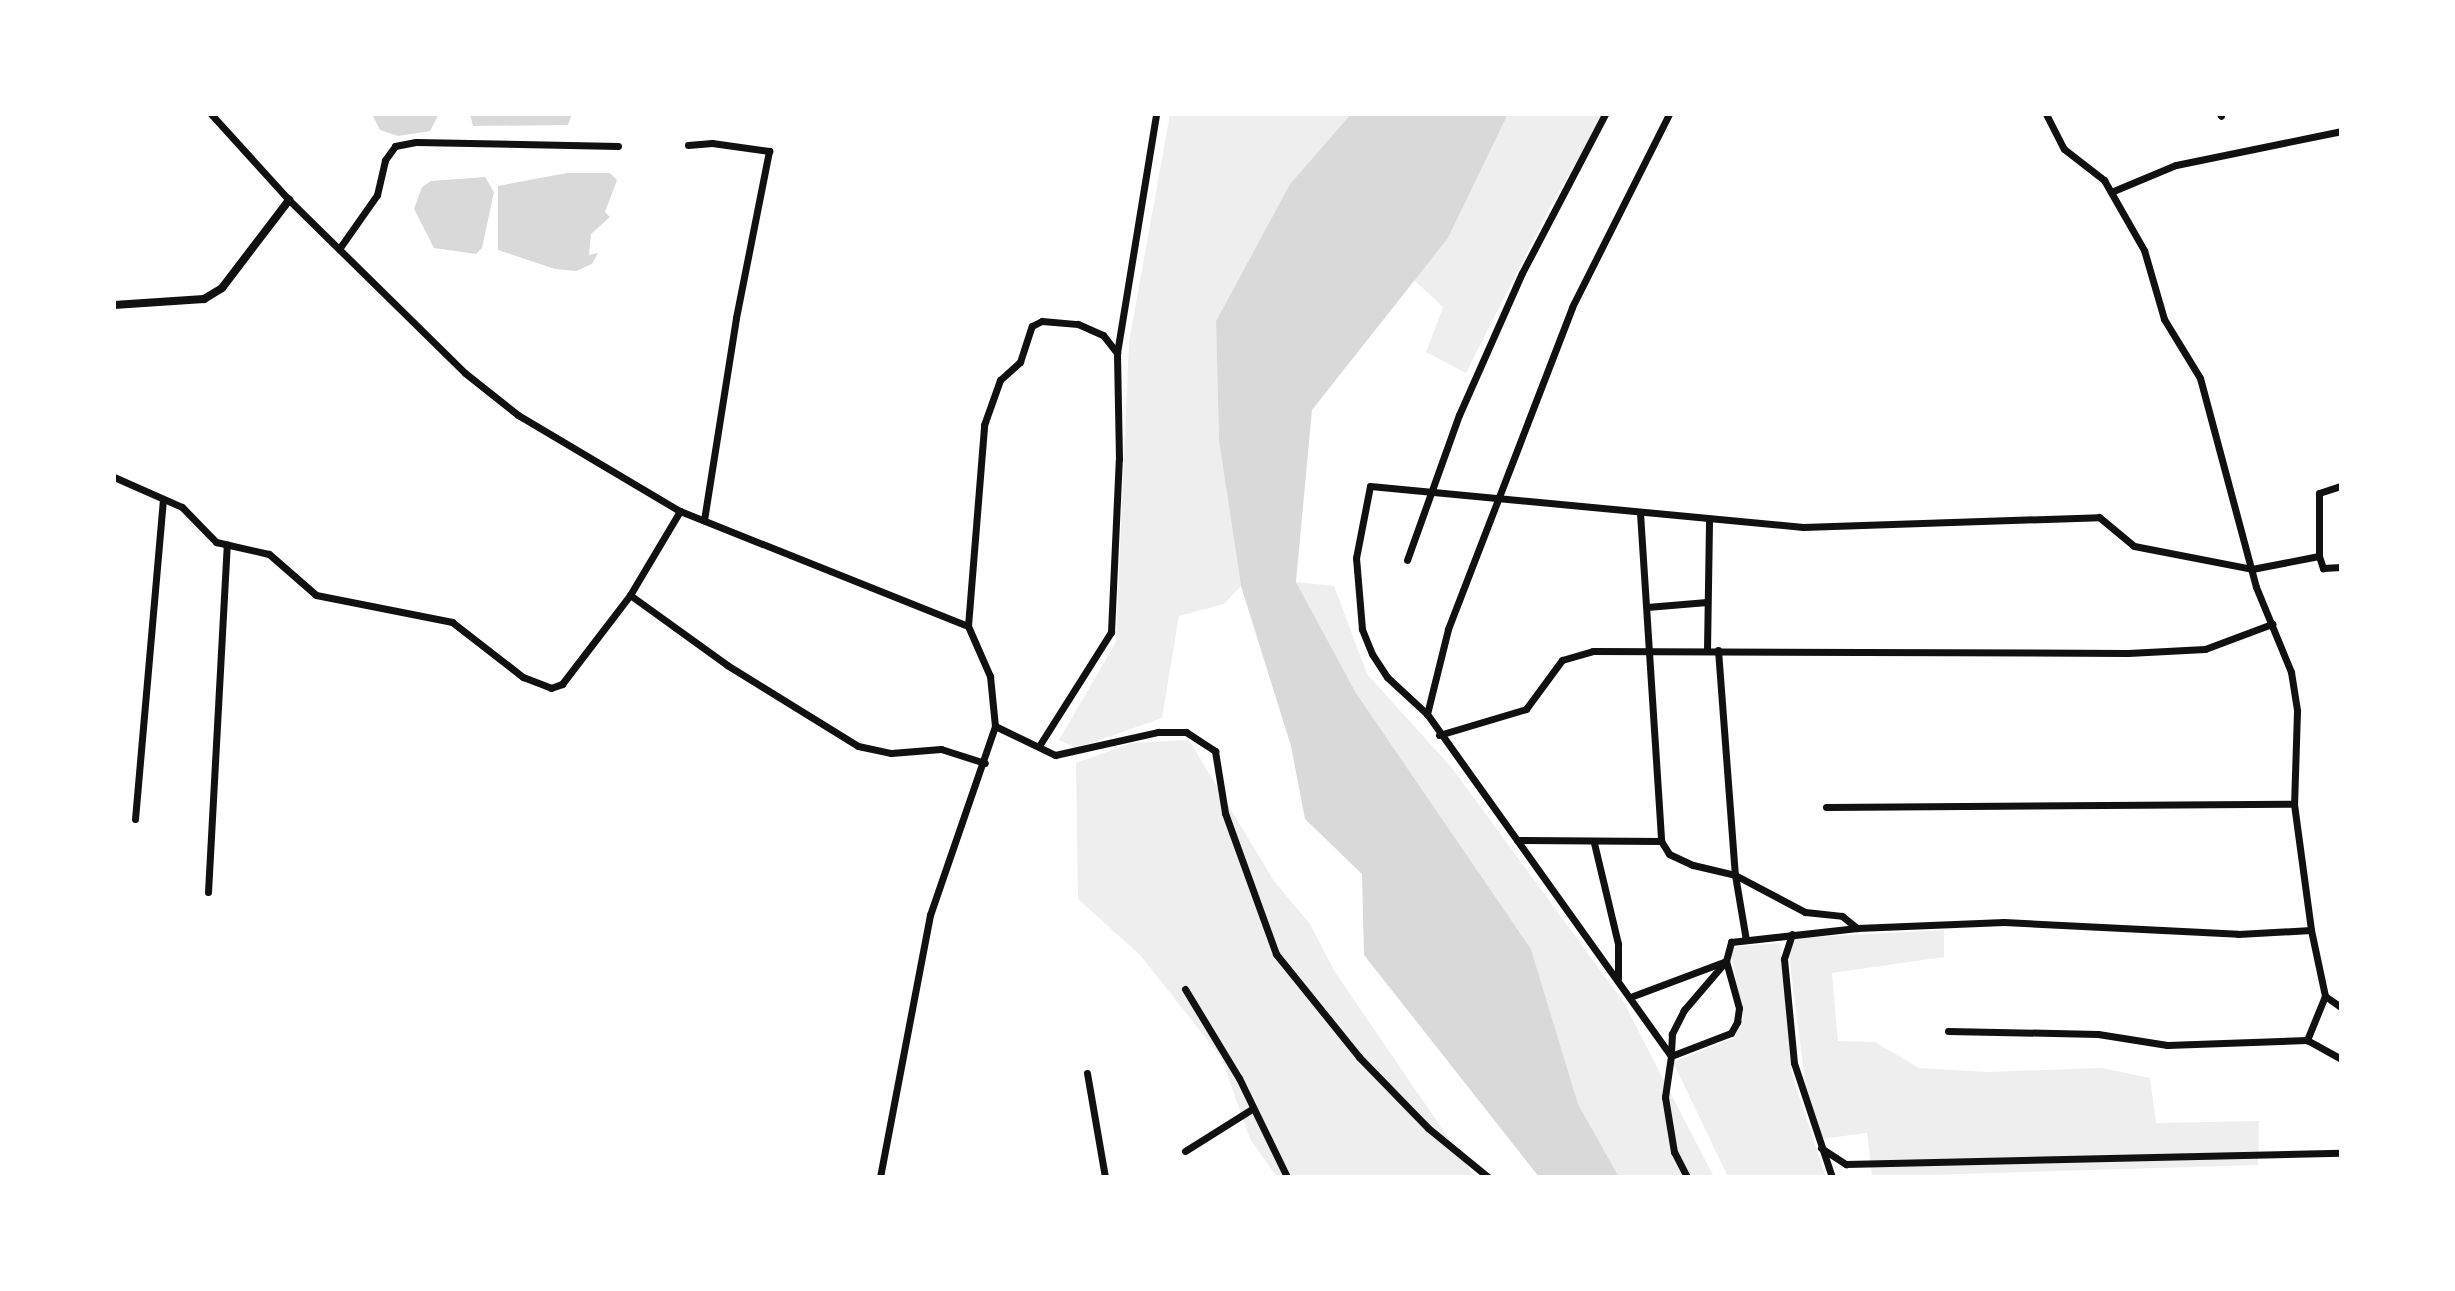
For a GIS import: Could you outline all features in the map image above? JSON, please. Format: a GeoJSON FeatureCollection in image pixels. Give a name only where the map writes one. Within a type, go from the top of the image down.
{"type":"FeatureCollection","features":[{"type":"Feature","properties":{"kind":"street"},"geometry":{"type":"LineString","coordinates":[[211,114],[289,200],[465,373],[518,415],[680,511],[968,626]]}},
{"type":"Feature","properties":{"kind":"street"},"geometry":{"type":"LineString","coordinates":[[1039,746],[1111,632],[1119,459],[1117,353],[1156,114]]}},
{"type":"Feature","properties":{"kind":"street"},"geometry":{"type":"LineString","coordinates":[[1407,560],[1428,494],[1522,273],[1605,114]]}},
{"type":"Feature","properties":{"kind":"street"},"geometry":{"type":"LineString","coordinates":[[1427,714],[1448,629],[1572,307],[1669,114]]}},
{"type":"Feature","properties":{"kind":"street"},"geometry":{"type":"LineString","coordinates":[[2057,114],[2047,116],[2064,149],[2104,180],[2144,250],[2164,319],[2200,378],[2252,569],[2291,672],[2297,711],[2294,804],[2311,930],[2325,996],[2307,1040]]}},
{"type":"Feature","properties":{"kind":"street"},"geometry":{"type":"LineString","coordinates":[[2111,192],[2176,165],[2341,131]]}},
{"type":"Feature","properties":{"kind":"street"},"geometry":{"type":"LineString","coordinates":[[339,249],[377,195],[385,160],[395,146],[416,142],[618,146]]}},
{"type":"Feature","properties":{"kind":"street"},"geometry":{"type":"LineString","coordinates":[[688,145],[712,143],[769,151],[736,318],[704,520]]}},
{"type":"Feature","properties":{"kind":"street"},"geometry":{"type":"LineString","coordinates":[[114,305],[204,299],[222,288],[289,200]]}},
{"type":"Feature","properties":{"kind":"street"},"geometry":{"type":"LineString","coordinates":[[880,1177],[930,915],[985,763],[995,726],[990,676],[968,626],[984,425],[1000,380],[1020,362],[1032,326],[1042,321],[1078,324],[1103,335],[1117,353]]}},
{"type":"Feature","properties":{"kind":"street"},"geometry":{"type":"LineString","coordinates":[[114,477],[182,507],[208,537],[227,545],[269,554],[323,598],[452,622],[523,677],[551,688],[562,684],[630,595],[680,511]]}},
{"type":"Feature","properties":{"kind":"street"},"geometry":{"type":"LineString","coordinates":[[1671,1056],[1633,996],[1439,735],[1427,714],[1387,677],[1372,654],[1362,629],[1356,558],[1370,486],[1428,494],[1497,496],[1709,520],[1803,527],[2099,517],[2134,546],[2252,569],[2319,556]]}},
{"type":"Feature","properties":{"kind":"street"},"geometry":{"type":"LineString","coordinates":[[2341,486],[2319,493],[2319,556],[2323,568],[2341,567]]}},
{"type":"Feature","properties":{"kind":"street"},"geometry":{"type":"LineString","coordinates":[[135,819],[163,500]]}},
{"type":"Feature","properties":{"kind":"street"},"geometry":{"type":"LineString","coordinates":[[1640,513],[1661,841],[1669,854],[1735,875],[1805,912],[1842,916],[1857,928]]}},
{"type":"Feature","properties":{"kind":"street"},"geometry":{"type":"LineString","coordinates":[[1707,650],[1709,520]]}},
{"type":"Feature","properties":{"kind":"street"},"geometry":{"type":"LineString","coordinates":[[208,892],[227,545]]}},
{"type":"Feature","properties":{"kind":"street"},"geometry":{"type":"LineString","coordinates":[[630,595],[727,665],[858,746],[891,753],[941,749],[985,763]]}},
{"type":"Feature","properties":{"kind":"street"},"geometry":{"type":"LineString","coordinates":[[1647,607],[1707,602]]}},
{"type":"Feature","properties":{"kind":"street"},"geometry":{"type":"LineString","coordinates":[[1439,735],[1526,709],[1562,660],[1593,651],[2128,653],[2205,649],[2272,624]]}},
{"type":"Feature","properties":{"kind":"street"},"geometry":{"type":"LineString","coordinates":[[1718,650],[1735,875],[1746,940]]}},
{"type":"Feature","properties":{"kind":"street"},"geometry":{"type":"LineString","coordinates":[[995,726],[1055,755],[1078,753],[1158,732],[1186,732],[1215,751],[1225,813],[1276,954],[1359,1057],[1428,1128],[1488,1177]]}},
{"type":"Feature","properties":{"kind":"street"},"geometry":{"type":"LineString","coordinates":[[1826,807],[2294,804]]}},
{"type":"Feature","properties":{"kind":"street"},"geometry":{"type":"LineString","coordinates":[[1517,840],[1594,843],[1661,841]]}},
{"type":"Feature","properties":{"kind":"street"},"geometry":{"type":"LineString","coordinates":[[1594,843],[1618,944],[1618,978]]}},
{"type":"Feature","properties":{"kind":"street"},"geometry":{"type":"LineString","coordinates":[[1687,1177],[1674,1152],[1665,1097],[1672,1034],[1684,1010],[1726,961],[1731,942],[1857,928],[2004,922],[2181,933],[2311,930]]}},
{"type":"Feature","properties":{"kind":"street"},"geometry":{"type":"LineString","coordinates":[[1792,934],[1784,959],[1794,1063],[1832,1177]]}},
{"type":"Feature","properties":{"kind":"street"},"geometry":{"type":"LineString","coordinates":[[1633,996],[1726,961]]}},
{"type":"Feature","properties":{"kind":"street"},"geometry":{"type":"LineString","coordinates":[[1671,1056],[1731,1033],[1739,1008],[1726,961]]}},
{"type":"Feature","properties":{"kind":"street"},"geometry":{"type":"LineString","coordinates":[[1185,989],[1287,1177]]}},
{"type":"Feature","properties":{"kind":"street"},"geometry":{"type":"LineString","coordinates":[[2325,996],[2341,1007]]}},
{"type":"Feature","properties":{"kind":"street"},"geometry":{"type":"LineString","coordinates":[[1948,1031],[2111,1035],[2167,1045],[2307,1040],[2341,1059]]}},
{"type":"Feature","properties":{"kind":"street"},"geometry":{"type":"LineString","coordinates":[[1087,1073],[1105,1177]]}},
{"type":"Feature","properties":{"kind":"street"},"geometry":{"type":"LineString","coordinates":[[1185,1151],[1252,1109]]}},
{"type":"Feature","properties":{"kind":"street"},"geometry":{"type":"LineString","coordinates":[[1821,1148],[1846,1164],[2341,1153]]}},
{"type":"Feature","properties":{"kind":"shaded area"},"geometry":{"type":"Polygon","coordinates":[[[372,114],[439,114],[430,131],[398,136],[380,130],[372,114]]]}},
{"type":"Feature","properties":{"kind":"shaded area"},"geometry":{"type":"Polygon","coordinates":[[[470,114],[572,114],[568,125],[473,126],[470,114]]]}},
{"type":"Feature","properties":{"kind":"shaded area"},"geometry":{"type":"Polygon","coordinates":[[[1170,114],[1351,114],[1290,184],[1216,321],[1219,441],[1241,586],[1224,604],[1179,616],[1162,718],[1077,748],[1059,740],[1116,642],[1129,342],[1170,114]]]}},
{"type":"Feature","properties":{"kind":"shaded area"},"geometry":{"type":"Polygon","coordinates":[[[1351,114],[1508,114],[1448,238],[1312,410],[1296,582],[1356,693],[1531,949],[1578,1104],[1619,1177],[1539,1177],[1364,955],[1362,874],[1305,819],[1291,746],[1241,586],[1219,441],[1216,321],[1290,184],[1351,114]]]}},
{"type":"Feature","properties":{"kind":"shaded area"},"geometry":{"type":"Polygon","coordinates":[[[1508,114],[1604,114],[1550,207],[1466,373],[1426,352],[1443,307],[1414,280],[1448,238],[1508,114]]]}},
{"type":"Feature","properties":{"kind":"shaded area"},"geometry":{"type":"Polygon","coordinates":[[[567,173],[610,173],[617,180],[605,212],[610,217],[591,234],[589,255],[598,253],[592,264],[576,271],[555,269],[498,250],[498,186],[567,173]]]}},
{"type":"Feature","properties":{"kind":"shaded area"},"geometry":{"type":"Polygon","coordinates":[[[485,177],[494,192],[482,248],[476,254],[434,248],[414,209],[422,187],[431,181],[485,177]]]}},
{"type":"Feature","properties":{"kind":"shaded area"},"geometry":{"type":"Polygon","coordinates":[[[1296,582],[1334,586],[1367,674],[1452,768],[1624,1003],[1714,1177],[1619,1177],[1578,1104],[1531,949],[1356,693],[1296,582]]]}},
{"type":"Feature","properties":{"kind":"shaded area"},"geometry":{"type":"Polygon","coordinates":[[[1189,740],[1274,881],[1310,924],[1335,972],[1475,1177],[1277,1177],[1250,1139],[1221,1057],[1140,955],[1078,899],[1076,763],[1132,743],[1189,740]]]}},
{"type":"Feature","properties":{"kind":"shaded area"},"geometry":{"type":"Polygon","coordinates":[[[1944,930],[1944,957],[1832,973],[1838,1041],[1875,1042],[1919,1068],[1987,1072],[2102,1068],[2150,1078],[2156,1123],[2259,1121],[2258,1165],[1863,1177],[1872,1175],[1867,1133],[1821,1139],[1808,1104],[1789,956],[1794,938],[1944,930]]]}},
{"type":"Feature","properties":{"kind":"shaded area"},"geometry":{"type":"Polygon","coordinates":[[[1780,943],[1792,1075],[1826,1177],[1728,1177],[1673,1062],[1734,1038],[1743,1018],[1730,947],[1780,943]]]}}]}
